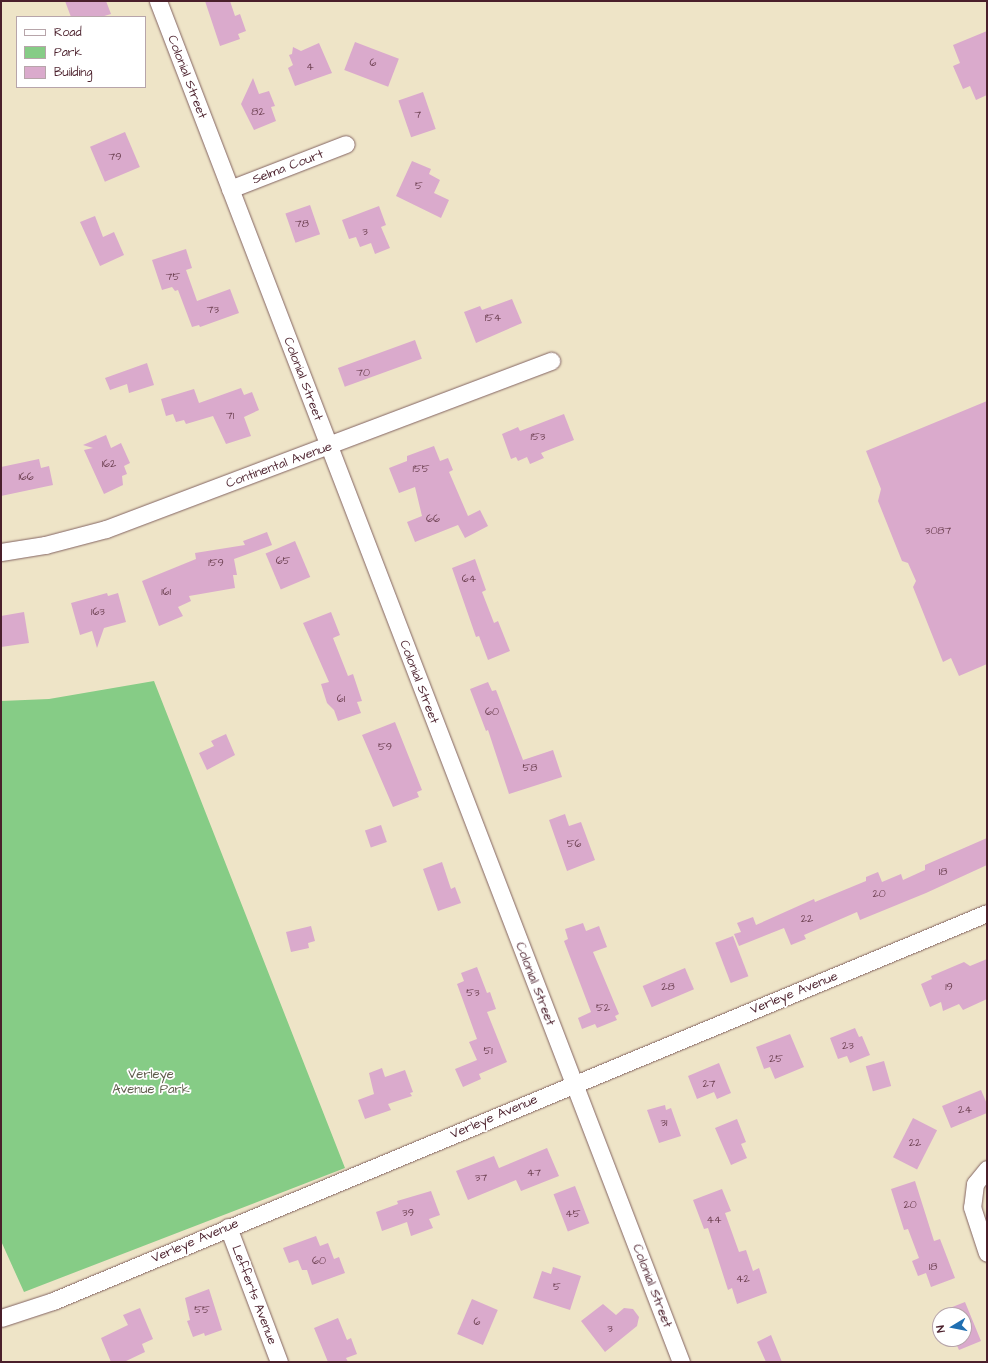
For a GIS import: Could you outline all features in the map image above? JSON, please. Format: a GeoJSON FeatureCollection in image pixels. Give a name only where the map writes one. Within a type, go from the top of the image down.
{"type":"FeatureCollection","features":[{"type":"Feature","properties":{"kind":"street","name":"Colonial Street"},"geometry":{"type":"LineString","coordinates":[[158,1],[681,1362]]}},
{"type":"Feature","properties":{"kind":"street","name":"Selma Court"},"geometry":{"type":"LineString","coordinates":[[230,189],[346,144]]}},
{"type":"Feature","properties":{"kind":"street","name":"Continental Avenue"},"geometry":{"type":"LineString","coordinates":[[1,552],[45,545],[106,529],[552,361]]}},
{"type":"Feature","properties":{"kind":"street","name":"Verleye Avenue"},"geometry":{"type":"LineString","coordinates":[[1,1318],[54,1301],[987,913]]}},
{"type":"Feature","properties":{"kind":"street"},"geometry":{"type":"LineString","coordinates":[[987,1168],[975,1184],[972,1206],[987,1253]]}},
{"type":"Feature","properties":{"kind":"street","name":"Lefferts Avenue"},"geometry":{"type":"LineString","coordinates":[[228,1228],[280,1362]]}},
{"type":"Feature","properties":{"kind":"green space","name":"Verleye Avenue Park"},"geometry":{"type":"Polygon","coordinates":[[[154,681],[345,1168],[24,1292],[1,1241],[1,701],[49,699],[154,681]]]}},
{"type":"Feature","properties":{"kind":"building"},"geometry":{"type":"Polygon","coordinates":[[[65,1],[106,1],[111,14],[104,16],[71,16],[65,1]]]}},
{"type":"Feature","properties":{"kind":"building"},"geometry":{"type":"Polygon","coordinates":[[[205,1],[230,1],[235,16],[240,14],[246,31],[238,34],[240,39],[220,46],[205,1]]]}},
{"type":"Feature","properties":{"kind":"building"},"geometry":{"type":"Polygon","coordinates":[[[987,31],[987,95],[976,100],[970,86],[963,89],[953,66],[960,63],[953,45],[987,31]]]}},
{"type":"Feature","properties":{"kind":"building"},"geometry":{"type":"Polygon","coordinates":[[[355,42],[399,59],[388,87],[344,70],[355,42]]]}},
{"type":"Feature","properties":{"kind":"building"},"geometry":{"type":"Polygon","coordinates":[[[319,43],[332,73],[295,86],[288,68],[293,65],[289,55],[292,54],[293,47],[301,51],[319,43]]]}},
{"type":"Feature","properties":{"kind":"building"},"geometry":{"type":"Polygon","coordinates":[[[253,78],[259,94],[269,91],[275,106],[271,107],[276,121],[254,130],[241,104],[253,78]]]}},
{"type":"Feature","properties":{"kind":"building"},"geometry":{"type":"Polygon","coordinates":[[[423,92],[436,129],[411,137],[398,100],[423,92]]]}},
{"type":"Feature","properties":{"kind":"building"},"geometry":{"type":"Polygon","coordinates":[[[125,132],[140,167],[105,182],[90,147],[125,132]]]}},
{"type":"Feature","properties":{"kind":"building"},"geometry":{"type":"Polygon","coordinates":[[[412,161],[431,169],[429,174],[440,180],[434,193],[449,200],[441,218],[396,196],[412,161]]]}},
{"type":"Feature","properties":{"kind":"building"},"geometry":{"type":"Polygon","coordinates":[[[310,205],[320,234],[296,243],[285,213],[310,205]]]}},
{"type":"Feature","properties":{"kind":"building"},"geometry":{"type":"Polygon","coordinates":[[[379,206],[386,225],[381,227],[390,248],[375,254],[371,243],[360,247],[356,237],[349,239],[342,220],[379,206]]]}},
{"type":"Feature","properties":{"kind":"building"},"geometry":{"type":"Polygon","coordinates":[[[95,216],[103,237],[114,232],[124,255],[100,266],[80,222],[95,216]]]}},
{"type":"Feature","properties":{"kind":"building"},"geometry":{"type":"Polygon","coordinates":[[[186,249],[192,268],[186,270],[197,301],[230,289],[239,313],[200,327],[199,325],[192,327],[178,290],[175,291],[172,287],[162,290],[152,260],[186,249]]]}},
{"type":"Feature","properties":{"kind":"building"},"geometry":{"type":"Polygon","coordinates":[[[512,299],[522,323],[476,343],[464,312],[480,306],[482,310],[512,299]]]}},
{"type":"Feature","properties":{"kind":"building"},"geometry":{"type":"Polygon","coordinates":[[[415,340],[422,359],[345,387],[338,368],[415,340]]]}},
{"type":"Feature","properties":{"kind":"building"},"geometry":{"type":"Polygon","coordinates":[[[147,363],[154,385],[129,393],[127,384],[110,390],[105,378],[147,363]]]}},
{"type":"Feature","properties":{"kind":"building"},"geometry":{"type":"Polygon","coordinates":[[[241,388],[244,395],[252,392],[259,410],[244,417],[251,436],[226,444],[213,416],[186,424],[184,420],[176,422],[173,414],[166,416],[161,399],[194,389],[199,403],[241,388]]]}},
{"type":"Feature","properties":{"kind":"building"},"geometry":{"type":"Polygon","coordinates":[[[987,401],[987,664],[959,676],[951,658],[943,662],[913,587],[916,581],[908,563],[902,561],[878,501],[881,489],[866,451],[987,401]]]}},
{"type":"Feature","properties":{"kind":"building"},"geometry":{"type":"Polygon","coordinates":[[[564,414],[574,440],[541,453],[544,458],[530,464],[527,457],[518,461],[516,457],[511,459],[502,434],[518,427],[520,431],[564,414]]]}},
{"type":"Feature","properties":{"kind":"building"},"geometry":{"type":"Polygon","coordinates":[[[106,435],[111,448],[121,443],[130,463],[124,466],[127,474],[122,476],[123,485],[104,494],[84,450],[93,448],[83,445],[106,435]]]}},
{"type":"Feature","properties":{"kind":"building"},"geometry":{"type":"Polygon","coordinates":[[[434,446],[440,461],[448,458],[453,470],[449,472],[468,516],[480,510],[488,526],[465,538],[458,525],[415,542],[407,522],[422,516],[415,487],[399,493],[389,468],[407,461],[407,456],[434,446]]]}},
{"type":"Feature","properties":{"kind":"building"},"geometry":{"type":"Polygon","coordinates":[[[39,459],[41,468],[49,466],[53,485],[1,496],[1,467],[39,459]]]}},
{"type":"Feature","properties":{"kind":"building"},"geometry":{"type":"Polygon","coordinates":[[[267,532],[272,545],[234,559],[237,575],[233,575],[235,588],[189,596],[191,601],[178,607],[183,616],[159,626],[142,581],[196,559],[195,553],[245,545],[243,541],[267,532]]]}},
{"type":"Feature","properties":{"kind":"building"},"geometry":{"type":"Polygon","coordinates":[[[295,541],[310,577],[281,589],[266,554],[295,541]]]}},
{"type":"Feature","properties":{"kind":"building"},"geometry":{"type":"Polygon","coordinates":[[[475,559],[486,590],[482,592],[494,623],[498,621],[510,651],[488,660],[479,636],[476,637],[452,568],[475,559]]]}},
{"type":"Feature","properties":{"kind":"building"},"geometry":{"type":"Polygon","coordinates":[[[107,593],[108,596],[118,593],[126,622],[104,628],[97,648],[92,631],[80,635],[71,603],[107,593]]]}},
{"type":"Feature","properties":{"kind":"building"},"geometry":{"type":"Polygon","coordinates":[[[24,612],[29,643],[1,647],[1,616],[24,612]]]}},
{"type":"Feature","properties":{"kind":"building"},"geometry":{"type":"Polygon","coordinates":[[[331,612],[340,635],[333,638],[348,676],[353,674],[362,701],[357,702],[361,713],[338,721],[334,710],[327,703],[321,684],[329,682],[303,623],[331,612]]]}},
{"type":"Feature","properties":{"kind":"building"},"geometry":{"type":"Polygon","coordinates":[[[488,682],[492,691],[496,690],[523,760],[553,750],[562,777],[509,794],[488,730],[486,731],[470,689],[488,682]]]}},
{"type":"Feature","properties":{"kind":"building"},"geometry":{"type":"Polygon","coordinates":[[[395,722],[422,790],[417,792],[419,797],[393,807],[362,735],[395,722]]]}},
{"type":"Feature","properties":{"kind":"building"},"geometry":{"type":"Polygon","coordinates":[[[226,734],[235,755],[207,770],[199,753],[214,746],[211,741],[226,734]]]}},
{"type":"Feature","properties":{"kind":"building"},"geometry":{"type":"Polygon","coordinates":[[[565,814],[569,826],[581,822],[595,860],[567,871],[549,820],[565,814]]]}},
{"type":"Feature","properties":{"kind":"building"},"geometry":{"type":"Polygon","coordinates":[[[381,825],[387,842],[371,848],[365,831],[381,825]]]}},
{"type":"Feature","properties":{"kind":"building"},"geometry":{"type":"Polygon","coordinates":[[[987,838],[987,865],[926,893],[860,920],[857,912],[804,935],[806,939],[791,945],[784,928],[739,946],[734,934],[741,932],[737,923],[753,917],[756,925],[814,899],[815,902],[866,881],[866,877],[878,872],[882,882],[901,874],[903,880],[925,870],[925,865],[987,838]]]}},
{"type":"Feature","properties":{"kind":"building"},"geometry":{"type":"Polygon","coordinates":[[[442,862],[451,889],[455,887],[461,903],[438,911],[423,869],[442,862]]]}},
{"type":"Feature","properties":{"kind":"building"},"geometry":{"type":"Polygon","coordinates":[[[583,923],[586,931],[599,926],[607,947],[593,952],[619,1014],[615,1016],[617,1020],[597,1028],[595,1024],[582,1029],[578,1018],[591,1012],[564,941],[568,939],[565,929],[583,923]]]}},
{"type":"Feature","properties":{"kind":"building"},"geometry":{"type":"Polygon","coordinates":[[[311,926],[315,941],[308,943],[309,948],[291,952],[286,932],[311,926]]]}},
{"type":"Feature","properties":{"kind":"building"},"geometry":{"type":"Polygon","coordinates":[[[733,936],[748,976],[731,983],[715,943],[733,936]]]}},
{"type":"Feature","properties":{"kind":"building"},"geometry":{"type":"Polygon","coordinates":[[[987,959],[987,999],[963,1010],[959,1004],[943,1011],[941,1002],[930,1007],[921,984],[932,979],[931,976],[964,962],[970,966],[987,959]]]}},
{"type":"Feature","properties":{"kind":"building"},"geometry":{"type":"Polygon","coordinates":[[[477,967],[487,993],[490,992],[496,1009],[487,1012],[507,1062],[479,1074],[481,1079],[463,1087],[455,1069],[477,1060],[469,1042],[477,1039],[457,984],[464,981],[461,973],[477,967]]]}},
{"type":"Feature","properties":{"kind":"building"},"geometry":{"type":"Polygon","coordinates":[[[685,968],[694,989],[652,1007],[643,986],[685,968]]]}},
{"type":"Feature","properties":{"kind":"building"},"geometry":{"type":"Polygon","coordinates":[[[855,1028],[859,1037],[862,1036],[870,1055],[850,1063],[847,1056],[838,1059],[830,1038],[855,1028]]]}},
{"type":"Feature","properties":{"kind":"building"},"geometry":{"type":"Polygon","coordinates":[[[790,1034],[804,1067],[775,1079],[770,1067],[764,1069],[756,1047],[790,1034]]]}},
{"type":"Feature","properties":{"kind":"building"},"geometry":{"type":"Polygon","coordinates":[[[884,1061],[891,1086],[873,1091],[866,1066],[884,1061]]]}},
{"type":"Feature","properties":{"kind":"building"},"geometry":{"type":"Polygon","coordinates":[[[719,1063],[731,1093],[717,1099],[714,1092],[697,1099],[688,1076],[719,1063]]]}},
{"type":"Feature","properties":{"kind":"building"},"geometry":{"type":"Polygon","coordinates":[[[382,1068],[385,1077],[405,1070],[413,1092],[410,1093],[412,1096],[388,1104],[391,1110],[365,1119],[358,1100],[374,1094],[369,1073],[382,1068]]]}},
{"type":"Feature","properties":{"kind":"building"},"geometry":{"type":"Polygon","coordinates":[[[981,1090],[987,1104],[987,1113],[951,1128],[942,1106],[981,1090]]]}},
{"type":"Feature","properties":{"kind":"building"},"geometry":{"type":"Polygon","coordinates":[[[665,1105],[666,1110],[671,1108],[681,1136],[659,1143],[647,1110],[665,1105]]]}},
{"type":"Feature","properties":{"kind":"building"},"geometry":{"type":"Polygon","coordinates":[[[913,1118],[937,1130],[917,1169],[893,1157],[913,1118]]]}},
{"type":"Feature","properties":{"kind":"building"},"geometry":{"type":"Polygon","coordinates":[[[737,1119],[746,1142],[741,1144],[747,1158],[731,1165],[715,1128],[737,1119]]]}},
{"type":"Feature","properties":{"kind":"building"},"geometry":{"type":"Polygon","coordinates":[[[547,1148],[559,1176],[521,1191],[516,1180],[468,1200],[456,1171],[494,1156],[499,1168],[547,1148]]]}},
{"type":"Feature","properties":{"kind":"building"},"geometry":{"type":"Polygon","coordinates":[[[915,1181],[934,1241],[940,1239],[955,1278],[931,1287],[926,1273],[918,1276],[912,1261],[919,1258],[908,1229],[904,1230],[891,1189],[915,1181]]]}},
{"type":"Feature","properties":{"kind":"building"},"geometry":{"type":"Polygon","coordinates":[[[575,1186],[589,1223],[568,1232],[554,1194],[575,1186]]]}},
{"type":"Feature","properties":{"kind":"building"},"geometry":{"type":"Polygon","coordinates":[[[722,1189],[731,1211],[725,1213],[739,1252],[746,1250],[753,1271],[759,1268],[767,1293],[737,1304],[732,1288],[728,1290],[708,1228],[704,1229],[693,1200],[722,1189]]]}},
{"type":"Feature","properties":{"kind":"building"},"geometry":{"type":"Polygon","coordinates":[[[431,1191],[440,1215],[429,1219],[433,1228],[411,1236],[407,1222],[382,1231],[376,1212],[398,1204],[397,1201],[431,1191]]]}},
{"type":"Feature","properties":{"kind":"building"},"geometry":{"type":"Polygon","coordinates":[[[316,1236],[320,1246],[328,1243],[334,1259],[339,1257],[345,1273],[312,1285],[307,1270],[302,1270],[298,1260],[289,1263],[283,1248],[316,1236]]]}},
{"type":"Feature","properties":{"kind":"building"},"geometry":{"type":"Polygon","coordinates":[[[553,1267],[581,1276],[570,1310],[533,1298],[542,1271],[551,1274],[553,1267]]]}},
{"type":"Feature","properties":{"kind":"building"},"geometry":{"type":"Polygon","coordinates":[[[209,1289],[222,1330],[205,1336],[204,1333],[193,1337],[187,1321],[190,1320],[185,1298],[209,1289]]]}},
{"type":"Feature","properties":{"kind":"building"},"geometry":{"type":"Polygon","coordinates":[[[472,1299],[498,1310],[483,1345],[457,1334],[472,1299]]]}},
{"type":"Feature","properties":{"kind":"building"},"geometry":{"type":"Polygon","coordinates":[[[965,1302],[967,1307],[952,1307],[965,1302]]]}},
{"type":"Feature","properties":{"kind":"building"},"geometry":{"type":"Polygon","coordinates":[[[603,1304],[616,1315],[624,1308],[633,1309],[639,1317],[637,1326],[605,1352],[581,1321],[603,1304]]]}},
{"type":"Feature","properties":{"kind":"building"},"geometry":{"type":"Polygon","coordinates":[[[140,1308],[153,1339],[142,1344],[145,1352],[124,1362],[111,1362],[101,1338],[128,1325],[123,1315],[140,1308]]]}},
{"type":"Feature","properties":{"kind":"building"},"geometry":{"type":"Polygon","coordinates":[[[338,1318],[347,1340],[351,1338],[357,1354],[346,1358],[348,1362],[328,1362],[314,1328],[338,1318]]]}},
{"type":"Feature","properties":{"kind":"building"},"geometry":{"type":"Polygon","coordinates":[[[972,1319],[981,1341],[972,1345],[972,1319]]]}},
{"type":"Feature","properties":{"kind":"building"},"geometry":{"type":"Polygon","coordinates":[[[771,1335],[782,1362],[766,1362],[757,1342],[771,1335]]]}},
{"type":"Feature","properties":{"kind":"building"},"geometry":{"type":"Polygon","coordinates":[[[958,1347],[966,1347],[959,1350],[958,1347]]]}}]}
